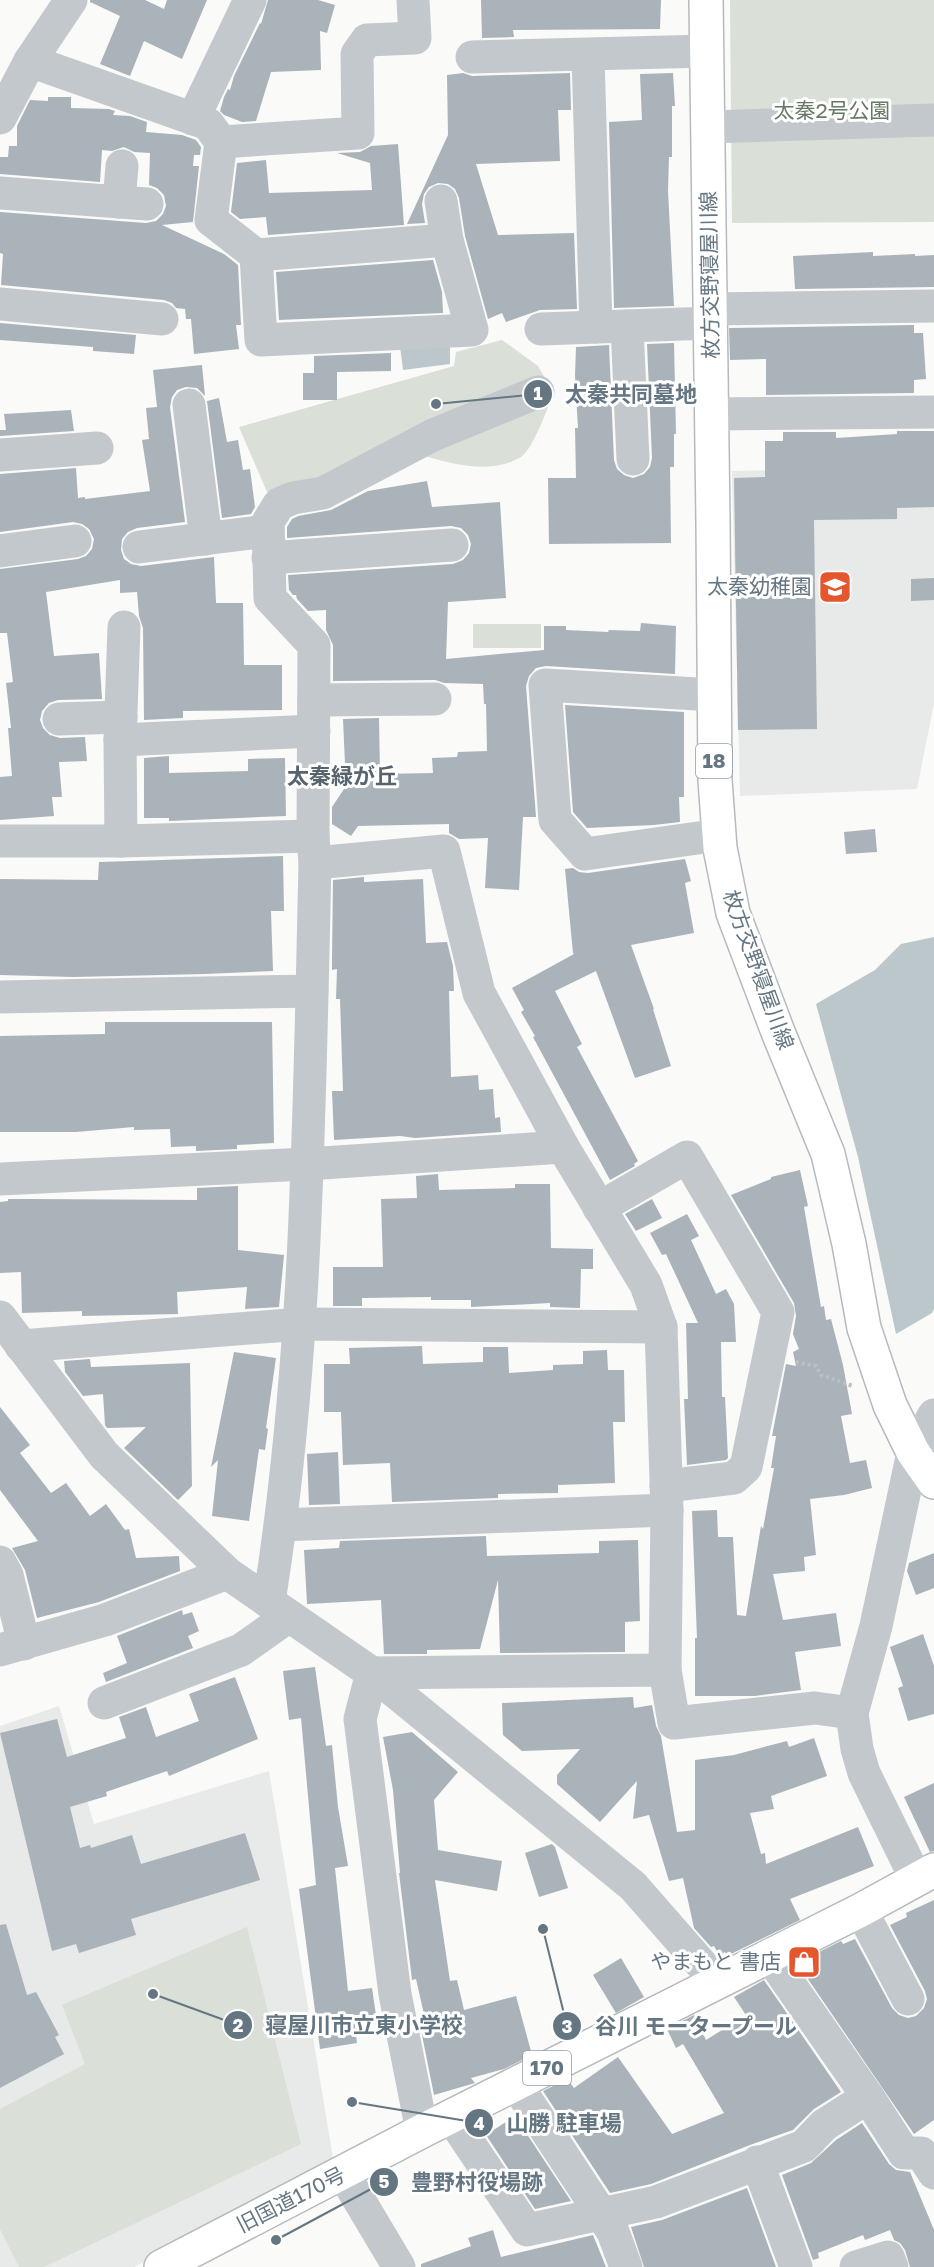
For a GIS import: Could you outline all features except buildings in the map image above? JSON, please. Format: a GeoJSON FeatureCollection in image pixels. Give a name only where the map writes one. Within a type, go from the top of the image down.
{"type":"FeatureCollection","features":[{"type":"Feature","properties":{"kind":"main road","name":"枚方交野寝屋川線"},"geometry":{"type":"LineString","coordinates":[[706,0],[714,780],[719,836],[733,913],[828,1154],[849,1244],[864,1328],[890,1405],[914,1452],[934,1482]]}},
{"type":"Feature","properties":{"kind":"main road","name":"旧国道170号"},"geometry":{"type":"LineString","coordinates":[[161,2267],[437,2124],[861,1910],[925,1875]]}},
{"type":"Feature","properties":{"kind":"street"},"geometry":{"type":"LineString","coordinates":[[3,104],[71,0]]}},
{"type":"Feature","properties":{"kind":"street"},"geometry":{"type":"LineString","coordinates":[[193,119],[250,0]]}},
{"type":"Feature","properties":{"kind":"street"},"geometry":{"type":"LineString","coordinates":[[221,142],[358,133],[357,54],[367,40],[415,38],[413,0]]}},
{"type":"Feature","properties":{"kind":"street"},"geometry":{"type":"LineString","coordinates":[[472,57],[588,56],[707,51]]}},
{"type":"Feature","properties":{"kind":"street"},"geometry":{"type":"LineString","coordinates":[[588,56],[612,326],[633,459]]}},
{"type":"Feature","properties":{"kind":"street"},"geometry":{"type":"LineString","coordinates":[[30,61],[208,124],[221,142],[211,220],[256,255],[447,240]]}},
{"type":"Feature","properties":{"kind":"street"},"geometry":{"type":"LineString","coordinates":[[708,127],[934,120]]}},
{"type":"Feature","properties":{"kind":"street"},"geometry":{"type":"LineString","coordinates":[[0,193],[133,203],[122,166]]}},
{"type":"Feature","properties":{"kind":"street"},"geometry":{"type":"LineString","coordinates":[[256,255],[261,340],[472,330],[447,240],[441,201]]}},
{"type":"Feature","properties":{"kind":"street"},"geometry":{"type":"LineString","coordinates":[[0,304],[162,319]]}},
{"type":"Feature","properties":{"kind":"street"},"geometry":{"type":"LineString","coordinates":[[541,329],[612,326],[711,316],[934,306]]}},
{"type":"Feature","properties":{"kind":"street"},"geometry":{"type":"LineString","coordinates":[[104,1703],[241,1650],[279,1609],[281,1525],[301,1324],[307,1164],[314,850],[314,645],[270,598],[268,537],[279,504],[293,498],[323,493],[433,435],[538,392]]}},
{"type":"Feature","properties":{"kind":"street"},"geometry":{"type":"LineString","coordinates":[[189,405],[206,539]]}},
{"type":"Feature","properties":{"kind":"street"},"geometry":{"type":"LineString","coordinates":[[712,414],[934,412]]}},
{"type":"Feature","properties":{"kind":"street"},"geometry":{"type":"LineString","coordinates":[[0,455],[98,448]]}},
{"type":"Feature","properties":{"kind":"street"},"geometry":{"type":"LineString","coordinates":[[140,548],[206,539],[268,537],[452,545]]}},
{"type":"Feature","properties":{"kind":"street"},"geometry":{"type":"LineString","coordinates":[[0,551],[75,541]]}},
{"type":"Feature","properties":{"kind":"street"},"geometry":{"type":"LineString","coordinates":[[121,841],[124,627]]}},
{"type":"Feature","properties":{"kind":"street"},"geometry":{"type":"LineString","coordinates":[[714,695],[545,685],[555,820],[585,854],[719,836]]}},
{"type":"Feature","properties":{"kind":"street"},"geometry":{"type":"LineString","coordinates":[[59,719],[121,729],[314,716],[435,699]]}},
{"type":"Feature","properties":{"kind":"street"},"geometry":{"type":"LineString","coordinates":[[0,841],[121,841],[314,850],[444,851],[479,993],[563,1147],[646,1284],[661,1327],[666,1498],[665,1670],[674,1723],[815,1708],[852,1713]]}},
{"type":"Feature","properties":{"kind":"street"},"geometry":{"type":"LineString","coordinates":[[0,997],[312,991]]}},
{"type":"Feature","properties":{"kind":"street"},"geometry":{"type":"LineString","coordinates":[[0,1179],[307,1164],[563,1147]]}},
{"type":"Feature","properties":{"kind":"street"},"geometry":{"type":"LineString","coordinates":[[281,1525],[666,1498],[734,1478],[746,1467],[778,1312],[687,1157],[599,1208]]}},
{"type":"Feature","properties":{"kind":"street"},"geometry":{"type":"LineString","coordinates":[[0,1317],[104,1455],[227,1573],[372,1673],[633,1886],[717,1982]]}},
{"type":"Feature","properties":{"kind":"street"},"geometry":{"type":"LineString","coordinates":[[21,1346],[301,1324],[661,1327]]}},
{"type":"Feature","properties":{"kind":"street"},"geometry":{"type":"LineString","coordinates":[[925,1875],[864,1773],[857,1749],[852,1713],[876,1626],[914,1452],[934,1415]]}},
{"type":"Feature","properties":{"kind":"street"},"geometry":{"type":"LineString","coordinates":[[0,1562],[7,1575],[12,1647],[105,1620],[227,1573]]}},
{"type":"Feature","properties":{"kind":"street"},"geometry":{"type":"LineString","coordinates":[[372,1673],[665,1670]]}},
{"type":"Feature","properties":{"kind":"street"},"geometry":{"type":"LineString","coordinates":[[372,1673],[360,1719],[395,1994],[437,2124],[527,2230],[656,2202],[756,2162],[804,2146],[824,2125],[868,2097]]}},
{"type":"Feature","properties":{"kind":"street"},"geometry":{"type":"LineString","coordinates":[[861,1910],[908,2000]]}},
{"type":"Feature","properties":{"kind":"street"},"geometry":{"type":"LineString","coordinates":[[769,1955],[868,2097],[904,2153],[921,2153],[934,2172]]}},
{"type":"Feature","properties":{"kind":"street"},"geometry":{"type":"LineString","coordinates":[[516,2084],[613,2232],[626,2267]]}},
{"type":"Feature","properties":{"kind":"street"},"geometry":{"type":"LineString","coordinates":[[756,2162],[796,2267]]}},
{"type":"Feature","properties":{"kind":"street"},"geometry":{"type":"LineString","coordinates":[[343,2173],[399,2267]]}},
{"type":"Feature","properties":{"kind":"street"},"geometry":{"type":"LineString","coordinates":[[856,2267],[888,2257],[892,2267]]}},
{"type":"Feature","properties":{"kind":"path"},"geometry":{"type":"LineString","coordinates":[[769,1356],[816,1366],[821,1376],[861,1388]]}},
{"type":"Feature","properties":{"kind":"shaded area"},"geometry":{"type":"Polygon","coordinates":[[[450,343],[450,364],[403,370],[400,346],[450,343]]]}},
{"type":"Feature","properties":{"kind":"shaded area","name":"太秦幼稚園"},"geometry":{"type":"Polygon","coordinates":[[[934,467],[934,703],[917,789],[740,796],[732,471],[934,467]]]}},
{"type":"Feature","properties":{"kind":"shaded area"},"geometry":{"type":"Polygon","coordinates":[[[934,937],[934,1309],[932,1313],[896,1334],[858,1157],[816,1004],[875,970],[901,944],[934,937]]]}},
{"type":"Feature","properties":{"kind":"shaded area"},"geometry":{"type":"Polygon","coordinates":[[[59,1706],[94,1824],[269,1771],[334,2164],[134,2267],[0,2267],[0,1726],[59,1706]]]}},
{"type":"Feature","properties":{"kind":"green space","name":"太秦2号公園"},"geometry":{"type":"Polygon","coordinates":[[[730,0],[934,0],[934,222],[732,223],[730,0]]]}},
{"type":"Feature","properties":{"kind":"green space"},"geometry":{"type":"Polygon","coordinates":[[[502,340],[538,366],[553,392],[535,437],[521,457],[509,463],[483,467],[456,464],[417,454],[344,490],[267,492],[239,427],[454,366],[456,352],[502,340]]]}},
{"type":"Feature","properties":{"kind":"green space"},"geometry":{"type":"Polygon","coordinates":[[[473,624],[541,624],[541,648],[473,648],[473,624]]]}},
{"type":"Feature","properties":{"kind":"green space"},"geometry":{"type":"Polygon","coordinates":[[[247,1927],[301,2144],[44,2267],[19,2267],[0,2229],[0,2109],[85,2064],[62,2005],[247,1927]]]}},
{"type":"Feature","properties":{"kind":"place","name":"太秦共同墓地"},"geometry":{"type":"Point","coordinates":[436,404]}},
{"type":"Feature","properties":{"kind":"place","name":"太秦幼稚園"},"geometry":{"type":"Point","coordinates":[835,587]}},
{"type":"Feature","properties":{"kind":"place","name":"谷川 モータープール"},"geometry":{"type":"Point","coordinates":[543,1929]}},
{"type":"Feature","properties":{"kind":"place","name":"やまもと 書店"},"geometry":{"type":"Point","coordinates":[804,1962]}},
{"type":"Feature","properties":{"kind":"place","name":"寝屋川市立東小学校"},"geometry":{"type":"Point","coordinates":[153,1994]}},
{"type":"Feature","properties":{"kind":"place","name":"山勝 駐車場"},"geometry":{"type":"Point","coordinates":[352,2102]}},
{"type":"Feature","properties":{"kind":"place","name":"豊野村役場跡"},"geometry":{"type":"Point","coordinates":[276,2240]}},
{"type":"Feature","properties":{"kind":"district","name":"太秦緑が丘"},"geometry":{"type":"Point","coordinates":[342,776]}}]}
